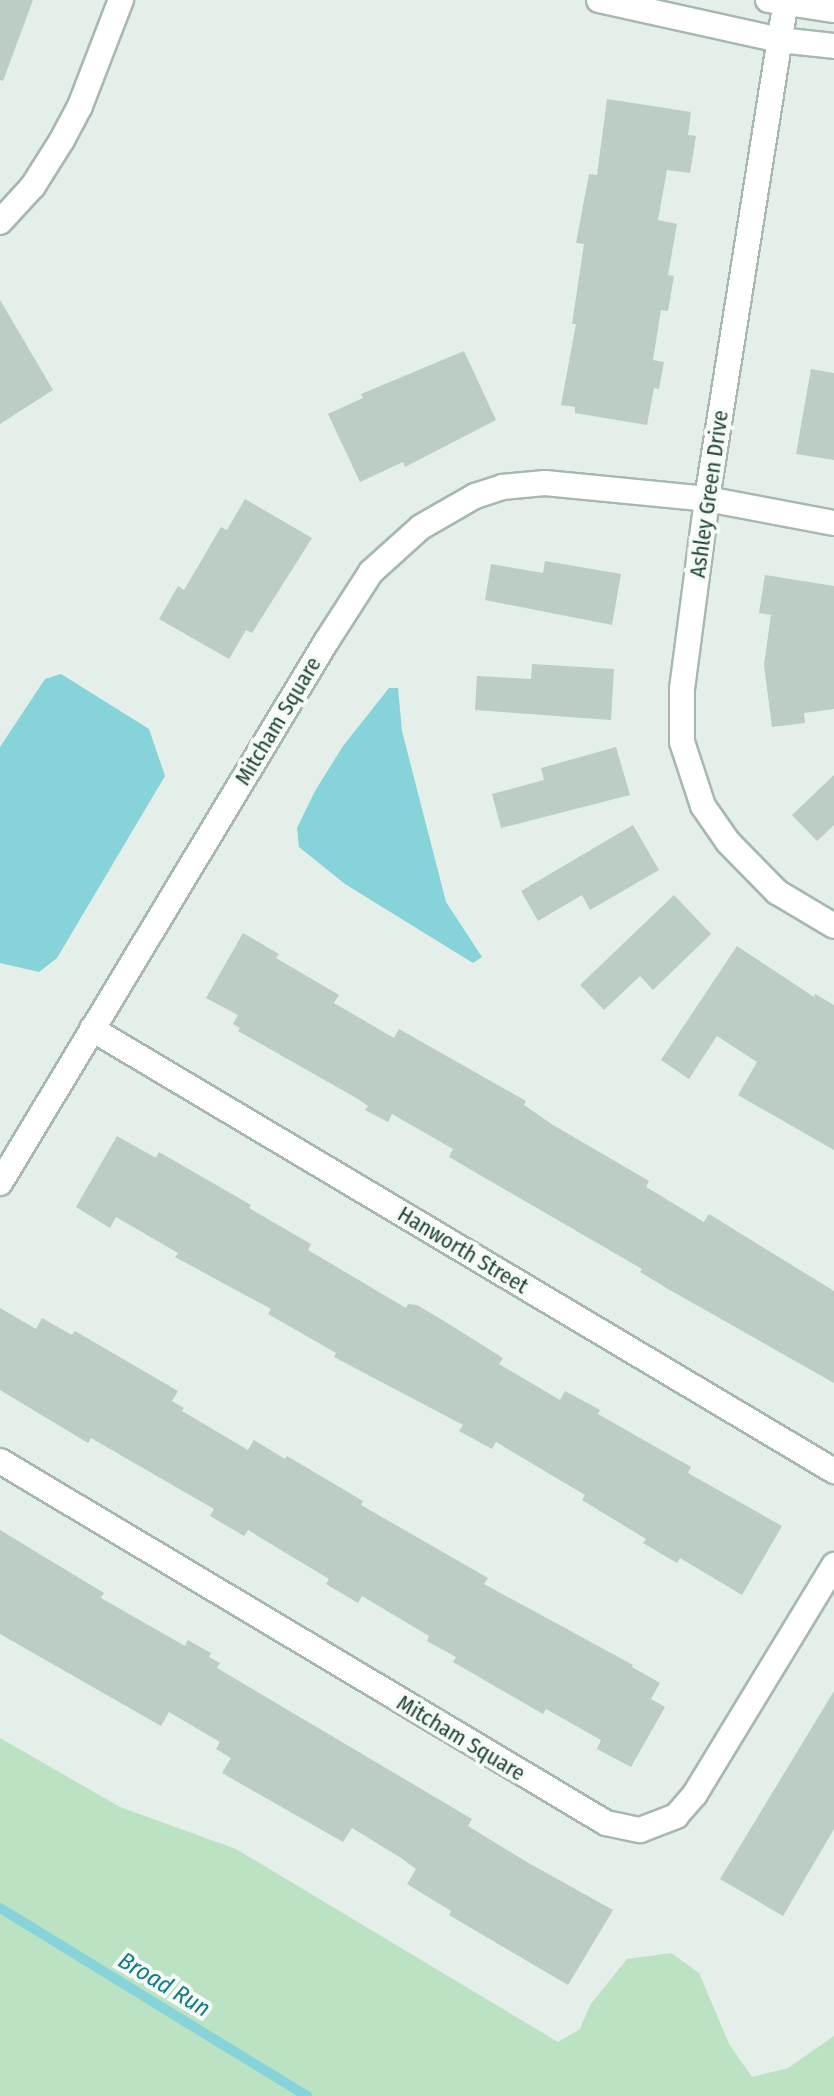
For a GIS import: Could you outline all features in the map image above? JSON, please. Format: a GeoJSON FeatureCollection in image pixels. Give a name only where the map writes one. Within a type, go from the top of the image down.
{"type":"FeatureCollection","features":[{"type":"Feature","properties":{"kind":"street"},"geometry":{"type":"LineString","coordinates":[[0,222],[33,186],[62,140],[80,106],[121,0]]}},
{"type":"Feature","properties":{"kind":"street"},"geometry":{"type":"LineString","coordinates":[[599,0],[779,40],[834,46]]}},
{"type":"Feature","properties":{"kind":"street"},"geometry":{"type":"LineString","coordinates":[[780,1],[834,10]]}},
{"type":"Feature","properties":{"kind":"street","name":"Ashley Green Drive"},"geometry":{"type":"LineString","coordinates":[[780,1],[779,40],[707,499],[682,688],[682,742],[703,806],[728,842],[777,892],[834,926]]}},
{"type":"Feature","properties":{"kind":"street","name":"Mitcham Square"},"geometry":{"type":"LineString","coordinates":[[0,1183],[356,595],[371,572],[421,527],[475,496],[502,487],[531,484],[707,499],[834,523]]}},
{"type":"Feature","properties":{"kind":"street","name":"Hanworth Street"},"geometry":{"type":"LineString","coordinates":[[92,1029],[834,1471]]}},
{"type":"Feature","properties":{"kind":"street","name":"Mitcham Square"},"geometry":{"type":"LineString","coordinates":[[0,1461],[592,1816],[606,1823],[640,1830],[676,1816],[695,1794],[834,1565]]}},
{"type":"Feature","properties":{"kind":"green space"},"geometry":{"type":"Polygon","coordinates":[[[0,1738],[120,1807],[236,1849],[558,2042],[580,2029],[590,2005],[627,1959],[671,1953],[699,1973],[729,2044],[752,2077],[788,2068],[834,2036],[834,2096],[0,2096],[0,1738]]]}},
{"type":"Feature","properties":{"kind":"water"},"geometry":{"type":"Polygon","coordinates":[[[61,674],[149,729],[165,776],[57,958],[39,972],[0,963],[0,747],[45,679],[61,674]]]}},
{"type":"Feature","properties":{"kind":"water"},"geometry":{"type":"Polygon","coordinates":[[[389,688],[398,688],[402,731],[446,902],[482,957],[473,963],[345,884],[299,847],[297,828],[315,791],[343,746],[389,688]]]}},
{"type":"Feature","properties":{"kind":"building"},"geometry":{"type":"Polygon","coordinates":[[[0,0],[33,0],[3,81],[0,80],[0,0]]]}},
{"type":"Feature","properties":{"kind":"building"},"geometry":{"type":"Polygon","coordinates":[[[607,99],[691,112],[688,135],[696,136],[690,173],[667,170],[658,220],[677,224],[668,275],[674,276],[668,311],[661,310],[653,360],[664,362],[659,389],[654,388],[647,425],[575,413],[575,407],[561,405],[576,324],[572,324],[584,244],[576,243],[589,174],[597,175],[607,99]]]}},
{"type":"Feature","properties":{"kind":"building"},"geometry":{"type":"Polygon","coordinates":[[[0,300],[53,390],[0,424],[0,300]]]}},
{"type":"Feature","properties":{"kind":"building"},"geometry":{"type":"Polygon","coordinates":[[[464,351],[496,420],[405,467],[403,462],[360,482],[328,414],[363,398],[361,394],[464,351]]]}},
{"type":"Feature","properties":{"kind":"building"},"geometry":{"type":"Polygon","coordinates":[[[811,369],[834,373],[834,460],[796,454],[811,369]]]}},
{"type":"Feature","properties":{"kind":"building"},"geometry":{"type":"Polygon","coordinates":[[[245,499],[312,538],[252,633],[246,630],[229,659],[159,619],[178,586],[184,590],[221,527],[227,530],[245,499]]]}},
{"type":"Feature","properties":{"kind":"building"},"geometry":{"type":"Polygon","coordinates":[[[545,561],[621,574],[612,625],[485,600],[491,564],[543,573],[545,561]]]}},
{"type":"Feature","properties":{"kind":"building"},"geometry":{"type":"Polygon","coordinates":[[[765,575],[834,586],[834,709],[804,713],[805,723],[772,727],[764,665],[771,615],[759,613],[765,575]]]}},
{"type":"Feature","properties":{"kind":"building"},"geometry":{"type":"Polygon","coordinates":[[[532,664],[614,669],[611,720],[475,710],[477,676],[531,679],[532,664]]]}},
{"type":"Feature","properties":{"kind":"building"},"geometry":{"type":"Polygon","coordinates":[[[616,747],[630,795],[501,828],[492,794],[544,780],[541,768],[616,747]]]}},
{"type":"Feature","properties":{"kind":"building"},"geometry":{"type":"Polygon","coordinates":[[[834,775],[834,825],[817,841],[792,815],[834,775]]]}},
{"type":"Feature","properties":{"kind":"building"},"geometry":{"type":"Polygon","coordinates":[[[633,825],[659,870],[590,910],[582,895],[538,921],[521,891],[633,825]]]}},
{"type":"Feature","properties":{"kind":"building"},"geometry":{"type":"Polygon","coordinates":[[[674,895],[711,934],[653,990],[640,976],[604,1010],[580,985],[674,895]]]}},
{"type":"Feature","properties":{"kind":"building"},"geometry":{"type":"Polygon","coordinates":[[[243,933],[279,954],[276,958],[339,995],[334,1003],[394,1038],[399,1029],[526,1101],[524,1105],[553,1125],[649,1181],[646,1187],[704,1222],[709,1214],[834,1291],[834,1383],[668,1289],[640,1272],[642,1269],[449,1157],[453,1149],[392,1114],[388,1122],[365,1110],[368,1106],[358,1099],[238,1031],[240,1028],[233,1024],[238,1015],[206,998],[243,933]]]}},
{"type":"Feature","properties":{"kind":"building"},"geometry":{"type":"Polygon","coordinates":[[[737,946],[814,997],[815,994],[834,1005],[834,1150],[738,1095],[757,1062],[717,1036],[689,1079],[661,1060],[737,946]]]}},
{"type":"Feature","properties":{"kind":"building"},"geometry":{"type":"Polygon","coordinates":[[[117,1136],[156,1158],[159,1152],[251,1205],[249,1208],[311,1244],[308,1250],[406,1308],[408,1304],[417,1305],[444,1321],[503,1358],[499,1364],[560,1400],[565,1391],[600,1410],[598,1414],[691,1467],[688,1473],[782,1526],[742,1595],[680,1558],[677,1563],[643,1543],[646,1539],[582,1500],[585,1495],[496,1442],[492,1449],[459,1431],[463,1425],[334,1357],[336,1353],[268,1314],[271,1309],[175,1257],[178,1253],[116,1217],[110,1228],[76,1207],[117,1136]]]}},
{"type":"Feature","properties":{"kind":"building"},"geometry":{"type":"Polygon","coordinates":[[[0,1308],[36,1329],[42,1318],[72,1335],[75,1331],[178,1391],[172,1401],[184,1408],[182,1411],[248,1450],[254,1440],[285,1459],[287,1456],[363,1501],[361,1505],[488,1578],[484,1584],[633,1665],[660,1683],[651,1699],[665,1707],[631,1767],[597,1749],[601,1740],[546,1709],[543,1714],[453,1662],[456,1657],[427,1641],[429,1636],[362,1596],[358,1603],[326,1584],[329,1579],[248,1530],[244,1536],[210,1516],[214,1509],[91,1438],[88,1443],[0,1390],[0,1308]]]}},
{"type":"Feature","properties":{"kind":"building"},"geometry":{"type":"Polygon","coordinates":[[[0,1530],[104,1593],[101,1598],[185,1646],[188,1640],[211,1653],[209,1657],[220,1663],[217,1668],[472,1819],[468,1826],[613,1910],[568,1985],[449,1915],[451,1911],[407,1884],[416,1869],[401,1858],[352,1828],[343,1842],[222,1773],[231,1758],[216,1749],[220,1742],[169,1712],[161,1726],[0,1634],[0,1530]]]}},
{"type":"Feature","properties":{"kind":"building"},"geometry":{"type":"Polygon","coordinates":[[[834,1691],[834,1829],[783,1916],[720,1879],[834,1691]]]}},
{"type":"Feature","properties":{"kind":"waterway","name":"Broad Run"},"geometry":{"type":"LineString","coordinates":[[0,1908],[307,2096]]}}]}
